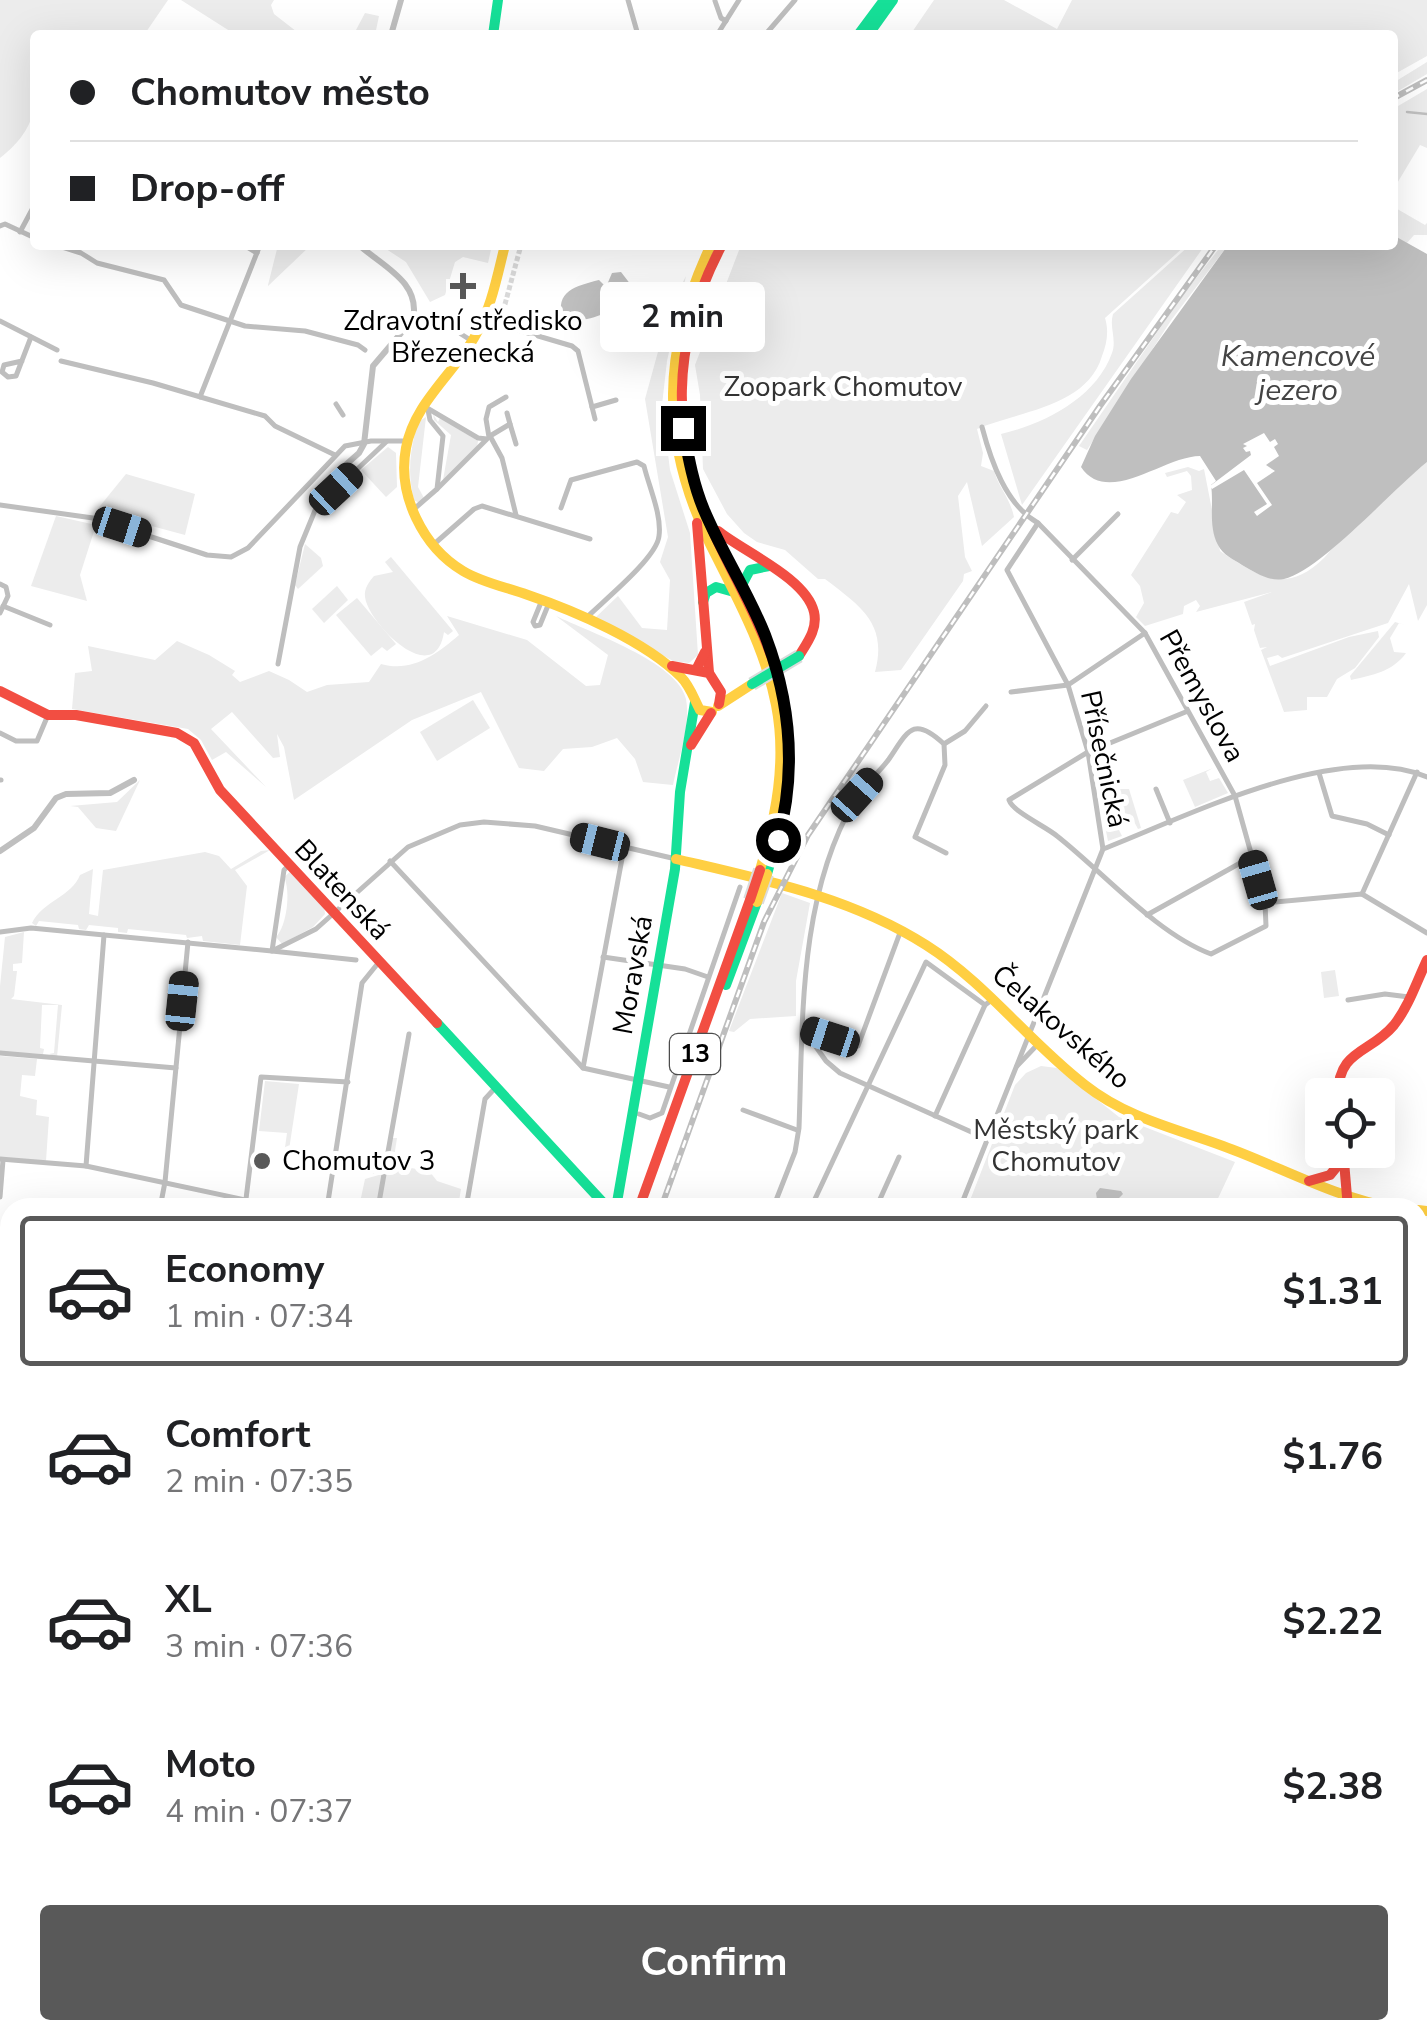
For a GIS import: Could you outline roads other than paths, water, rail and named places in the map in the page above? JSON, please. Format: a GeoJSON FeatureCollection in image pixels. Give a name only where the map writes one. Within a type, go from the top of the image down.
{"type":"FeatureCollection","features":[{"type":"Feature","properties":{"kind":"main road"},"geometry":{"type":"LineString","coordinates":[[494,30],[498,0]]}},
{"type":"Feature","properties":{"kind":"main road"},"geometry":{"type":"LineString","coordinates":[[862,30],[884,0]]}},
{"type":"Feature","properties":{"kind":"main road"},"geometry":{"type":"LineString","coordinates":[[872,30],[893,0]]}},
{"type":"Feature","properties":{"kind":"main road"},"geometry":{"type":"LineString","coordinates":[[504,250],[484,320],[425,406],[408,441],[405,476],[413,510],[433,545],[461,570],[585,619],[666,666],[689,686],[702,711],[715,709],[799,656],[811,638],[814,623],[811,602],[801,587],[727,540],[710,523]]}},
{"type":"Feature","properties":{"kind":"main road","name":"13"},"geometry":{"type":"LineString","coordinates":[[709,250],[686,301],[672,376],[672,415],[678,455],[695,512],[738,589]]}},
{"type":"Feature","properties":{"kind":"main road","name":"13"},"geometry":{"type":"LineString","coordinates":[[647,1198],[753,901],[776,812],[781,739],[776,701],[764,659],[710,523],[688,454],[681,414],[681,375],[696,301],[720,250]]}},
{"type":"Feature","properties":{"kind":"main road"},"geometry":{"type":"LineString","coordinates":[[695,512],[709,673],[721,692],[739,691]]}},
{"type":"Feature","properties":{"kind":"main road"},"geometry":{"type":"LineString","coordinates":[[702,603],[706,593],[716,587],[738,589],[750,570],[770,566]]}},
{"type":"Feature","properties":{"kind":"main road"},"geometry":{"type":"LineString","coordinates":[[689,686],[706,651]]}},
{"type":"Feature","properties":{"kind":"main road"},"geometry":{"type":"LineString","coordinates":[[666,666],[709,673]]}},
{"type":"Feature","properties":{"kind":"main road","name":"Blatenská"},"geometry":{"type":"LineString","coordinates":[[0,691],[48,715],[76,714],[177,733],[194,743],[220,790],[599,1198]]}},
{"type":"Feature","properties":{"kind":"main road"},"geometry":{"type":"LineString","coordinates":[[688,751],[715,709],[721,692]]}},
{"type":"Feature","properties":{"kind":"main road","name":"Moravská"},"geometry":{"type":"LineString","coordinates":[[618,1198],[676,860],[680,792],[695,700]]}},
{"type":"Feature","properties":{"kind":"main road","name":"Čelakovského"},"geometry":{"type":"LineString","coordinates":[[676,860],[759,875],[848,905],[901,930],[961,970],[989,1002],[1100,1096],[1122,1109],[1308,1181],[1339,1198]]}},
{"type":"Feature","properties":{"kind":"main road"},"geometry":{"type":"LineString","coordinates":[[1337,1078],[1340,1066],[1386,1034],[1427,960]]}},
{"type":"Feature","properties":{"kind":"main road"},"geometry":{"type":"LineString","coordinates":[[1308,1181],[1330,1175],[1334,1168]]}},
{"type":"Feature","properties":{"kind":"main road"},"geometry":{"type":"LineString","coordinates":[[1344,1168],[1347,1198]]}},
{"type":"Feature","properties":{"kind":"street"},"geometry":{"type":"LineString","coordinates":[[628,0],[637,30]]}},
{"type":"Feature","properties":{"kind":"street"},"geometry":{"type":"LineString","coordinates":[[715,0],[718,12],[728,18]]}},
{"type":"Feature","properties":{"kind":"street"},"geometry":{"type":"LineString","coordinates":[[721,30],[739,0]]}},
{"type":"Feature","properties":{"kind":"street"},"geometry":{"type":"LineString","coordinates":[[769,30],[795,0]]}},
{"type":"Feature","properties":{"kind":"street"},"geometry":{"type":"LineString","coordinates":[[20,232],[30,213]]}},
{"type":"Feature","properties":{"kind":"street"},"geometry":{"type":"LineString","coordinates":[[0,226],[5,224],[30,236]]}},
{"type":"Feature","properties":{"kind":"street"},"geometry":{"type":"LineString","coordinates":[[72,250],[97,263],[164,280],[180,305],[245,326],[305,331],[365,350]]}},
{"type":"Feature","properties":{"kind":"street"},"geometry":{"type":"LineString","coordinates":[[252,250],[256,253]]}},
{"type":"Feature","properties":{"kind":"street"},"geometry":{"type":"LineString","coordinates":[[200,396],[258,250]]}},
{"type":"Feature","properties":{"kind":"street"},"geometry":{"type":"LineString","coordinates":[[461,314],[462,334],[472,341]]}},
{"type":"Feature","properties":{"kind":"street"},"geometry":{"type":"LineString","coordinates":[[0,320],[57,350]]}},
{"type":"Feature","properties":{"kind":"street"},"geometry":{"type":"LineString","coordinates":[[484,320],[500,322],[578,351],[595,418]]}},
{"type":"Feature","properties":{"kind":"street"},"geometry":{"type":"LineString","coordinates":[[22,360],[31,337]]}},
{"type":"Feature","properties":{"kind":"street"},"geometry":{"type":"LineString","coordinates":[[60,362],[265,416],[275,426],[335,455]]}},
{"type":"Feature","properties":{"kind":"street"},"geometry":{"type":"LineString","coordinates":[[506,396],[489,407],[486,418],[488,437],[502,458],[516,515]]}},
{"type":"Feature","properties":{"kind":"street"},"geometry":{"type":"LineString","coordinates":[[592,406],[616,400]]}},
{"type":"Feature","properties":{"kind":"street"},"geometry":{"type":"LineString","coordinates":[[336,404],[343,415]]}},
{"type":"Feature","properties":{"kind":"street"},"geometry":{"type":"LineString","coordinates":[[425,406],[478,438],[488,437]]}},
{"type":"Feature","properties":{"kind":"street"},"geometry":{"type":"LineString","coordinates":[[425,406],[443,436],[437,489]]}},
{"type":"Feature","properties":{"kind":"street"},"geometry":{"type":"LineString","coordinates":[[506,412],[516,444]]}},
{"type":"Feature","properties":{"kind":"street"},"geometry":{"type":"LineString","coordinates":[[413,510],[488,437],[510,424]]}},
{"type":"Feature","properties":{"kind":"street","name":"Přemyslova"},"geometry":{"type":"LineString","coordinates":[[982,427],[999,476],[1022,514],[1038,523],[1145,633],[1235,796],[1264,903],[1266,926],[1208,953],[1147,916]]}},
{"type":"Feature","properties":{"kind":"street"},"geometry":{"type":"LineString","coordinates":[[278,664],[300,547],[316,508],[388,440]]}},
{"type":"Feature","properties":{"kind":"street"},"geometry":{"type":"LineString","coordinates":[[0,506],[93,518],[207,555],[231,557],[248,548],[345,446],[408,441]]}},
{"type":"Feature","properties":{"kind":"street"},"geometry":{"type":"LineString","coordinates":[[561,508],[572,480],[637,462],[644,466],[659,527],[658,541],[645,560],[585,619]]}},
{"type":"Feature","properties":{"kind":"street"},"geometry":{"type":"LineString","coordinates":[[433,545],[482,506],[590,539]]}},
{"type":"Feature","properties":{"kind":"street"},"geometry":{"type":"LineString","coordinates":[[1072,560],[1118,514]]}},
{"type":"Feature","properties":{"kind":"street","name":"Přísečnická"},"geometry":{"type":"LineString","coordinates":[[1038,523],[1007,570],[1068,685],[1088,752],[1103,848]]}},
{"type":"Feature","properties":{"kind":"street"},"geometry":{"type":"LineString","coordinates":[[0,584],[6,587],[8,596],[2,609],[50,625]]}},
{"type":"Feature","properties":{"kind":"street"},"geometry":{"type":"LineString","coordinates":[[1011,692],[1068,685],[1145,633]]}},
{"type":"Feature","properties":{"kind":"street"},"geometry":{"type":"LineString","coordinates":[[944,744],[965,730],[986,706]]}},
{"type":"Feature","properties":{"kind":"street"},"geometry":{"type":"LineString","coordinates":[[1188,711],[1088,752],[1009,800],[1012,808],[1032,817],[1095,866],[1147,916],[1252,857]]}},
{"type":"Feature","properties":{"kind":"street"},"geometry":{"type":"LineString","coordinates":[[0,733],[16,740],[36,741],[48,715]]}},
{"type":"Feature","properties":{"kind":"street"},"geometry":{"type":"LineString","coordinates":[[777,1198],[795,1152],[798,1131],[804,973],[819,896],[840,828],[857,795],[887,762],[905,732],[916,728],[929,730],[944,744],[945,766],[915,837],[946,853]]}},
{"type":"Feature","properties":{"kind":"street"},"geometry":{"type":"LineString","coordinates":[[964,1198],[1103,848],[1235,796],[1320,773],[1360,765],[1427,776]]}},
{"type":"Feature","properties":{"kind":"street"},"geometry":{"type":"LineString","coordinates":[[1362,894],[1418,772]]}},
{"type":"Feature","properties":{"kind":"street"},"geometry":{"type":"LineString","coordinates":[[1320,773],[1332,816],[1389,834]]}},
{"type":"Feature","properties":{"kind":"street"},"geometry":{"type":"LineString","coordinates":[[1156,789],[1170,823]]}},
{"type":"Feature","properties":{"kind":"street"},"geometry":{"type":"LineString","coordinates":[[272,951],[316,928],[408,847],[460,825],[484,822],[535,826],[676,860]]}},
{"type":"Feature","properties":{"kind":"street"},"geometry":{"type":"LineString","coordinates":[[584,1068],[624,848]]}},
{"type":"Feature","properties":{"kind":"street"},"geometry":{"type":"LineString","coordinates":[[390,861],[584,1068],[669,1088]]}},
{"type":"Feature","properties":{"kind":"street"},"geometry":{"type":"LineString","coordinates":[[272,951],[284,870],[289,864]]}},
{"type":"Feature","properties":{"kind":"street"},"geometry":{"type":"LineString","coordinates":[[639,1114],[650,1118],[662,1113],[740,886]]}},
{"type":"Feature","properties":{"kind":"street"},"geometry":{"type":"LineString","coordinates":[[1264,903],[1362,894],[1427,934]]}},
{"type":"Feature","properties":{"kind":"street"},"geometry":{"type":"LineString","coordinates":[[0,932],[31,928],[356,960]]}},
{"type":"Feature","properties":{"kind":"street"},"geometry":{"type":"LineString","coordinates":[[802,1028],[858,1046],[901,930]]}},
{"type":"Feature","properties":{"kind":"street"},"geometry":{"type":"LineString","coordinates":[[86,1166],[104,935]]}},
{"type":"Feature","properties":{"kind":"street"},"geometry":{"type":"LineString","coordinates":[[162,1198],[188,942]]}},
{"type":"Feature","properties":{"kind":"street"},"geometry":{"type":"LineString","coordinates":[[603,956],[708,976]]}},
{"type":"Feature","properties":{"kind":"street"},"geometry":{"type":"LineString","coordinates":[[329,1198],[362,982],[379,962]]}},
{"type":"Feature","properties":{"kind":"street"},"geometry":{"type":"LineString","coordinates":[[816,1198],[926,962],[989,1002],[936,1116]]}},
{"type":"Feature","properties":{"kind":"street"},"geometry":{"type":"LineString","coordinates":[[1348,1000],[1384,994],[1409,998]]}},
{"type":"Feature","properties":{"kind":"street"},"geometry":{"type":"LineString","coordinates":[[802,1028],[840,1073],[987,1140]]}},
{"type":"Feature","properties":{"kind":"street"},"geometry":{"type":"LineString","coordinates":[[380,1198],[409,1034]]}},
{"type":"Feature","properties":{"kind":"street"},"geometry":{"type":"LineString","coordinates":[[1015,1068],[1039,1043]]}},
{"type":"Feature","properties":{"kind":"street"},"geometry":{"type":"LineString","coordinates":[[0,1053],[176,1068]]}},
{"type":"Feature","properties":{"kind":"street"},"geometry":{"type":"LineString","coordinates":[[246,1198],[261,1077],[348,1082]]}},
{"type":"Feature","properties":{"kind":"street"},"geometry":{"type":"LineString","coordinates":[[468,1198],[485,1099],[496,1087]]}},
{"type":"Feature","properties":{"kind":"street"},"geometry":{"type":"LineString","coordinates":[[744,1110],[798,1131]]}},
{"type":"Feature","properties":{"kind":"street"},"geometry":{"type":"LineString","coordinates":[[881,1198],[899,1158]]}},
{"type":"Feature","properties":{"kind":"street"},"geometry":{"type":"LineString","coordinates":[[0,1197],[2,1159],[86,1166],[241,1198]]}},
{"type":"Feature","properties":{"kind":"water","name":"Kamencové jezero"},"geometry":{"type":"Polygon","coordinates":[[[1398,238],[1427,254],[1427,462],[1356,528],[1299,573],[1278,580],[1267,578],[1225,554],[1213,530],[1211,485],[1216,481],[1200,456],[1121,481],[1092,478],[1081,467],[1095,436],[1224,250],[1398,250],[1398,238]]]}},
{"type":"Feature","properties":{"kind":"water"},"geometry":{"type":"Polygon","coordinates":[[[621,272],[631,285],[625,303],[595,317],[563,319],[562,302],[569,291],[599,280],[606,287],[612,273],[621,272]]]}},
{"type":"Feature","properties":{"kind":"water"},"geometry":{"type":"Polygon","coordinates":[[[1100,1188],[1123,1194],[1119,1198],[1097,1198],[1100,1188]]]}},
{"type":"Feature","properties":{"kind":"waterway"},"geometry":{"type":"LineString","coordinates":[[392,30],[401,0]]}},
{"type":"Feature","properties":{"kind":"waterway"},"geometry":{"type":"LineString","coordinates":[[1407,112],[1427,114]]}},
{"type":"Feature","properties":{"kind":"waterway"},"geometry":{"type":"LineString","coordinates":[[332,477],[364,444],[373,366],[413,319],[414,306],[405,285],[365,250]]}},
{"type":"Feature","properties":{"kind":"waterway"},"geometry":{"type":"LineString","coordinates":[[0,851],[34,828],[56,798],[66,794],[110,793],[134,780]]}},
{"type":"Feature","properties":{"kind":"tunnel"},"geometry":{"type":"LineString","coordinates":[[501,319],[520,250]]}},
{"type":"Feature","properties":{"kind":"railway"},"geometry":{"type":"LineString","coordinates":[[1398,96],[1427,80]]}},
{"type":"Feature","properties":{"kind":"railway"},"geometry":{"type":"LineString","coordinates":[[665,1198],[764,922],[808,835],[1100,406],[1212,250]]}},
{"type":"Feature","properties":{"kind":"place","name":"Zdravotní středisko Březenecká"},"geometry":{"type":"Point","coordinates":[463,286]}},
{"type":"Feature","properties":{"kind":"place","name":"Chomutov 3"},"geometry":{"type":"Point","coordinates":[262,1161]}},
{"type":"Feature","properties":{"kind":"park label","name":"Zoopark Chomutov"},"geometry":{"type":"Point","coordinates":[843,387]}},
{"type":"Feature","properties":{"kind":"park label","name":"Městský park Chomutov"},"geometry":{"type":"Point","coordinates":[1056,1146]}}]}
